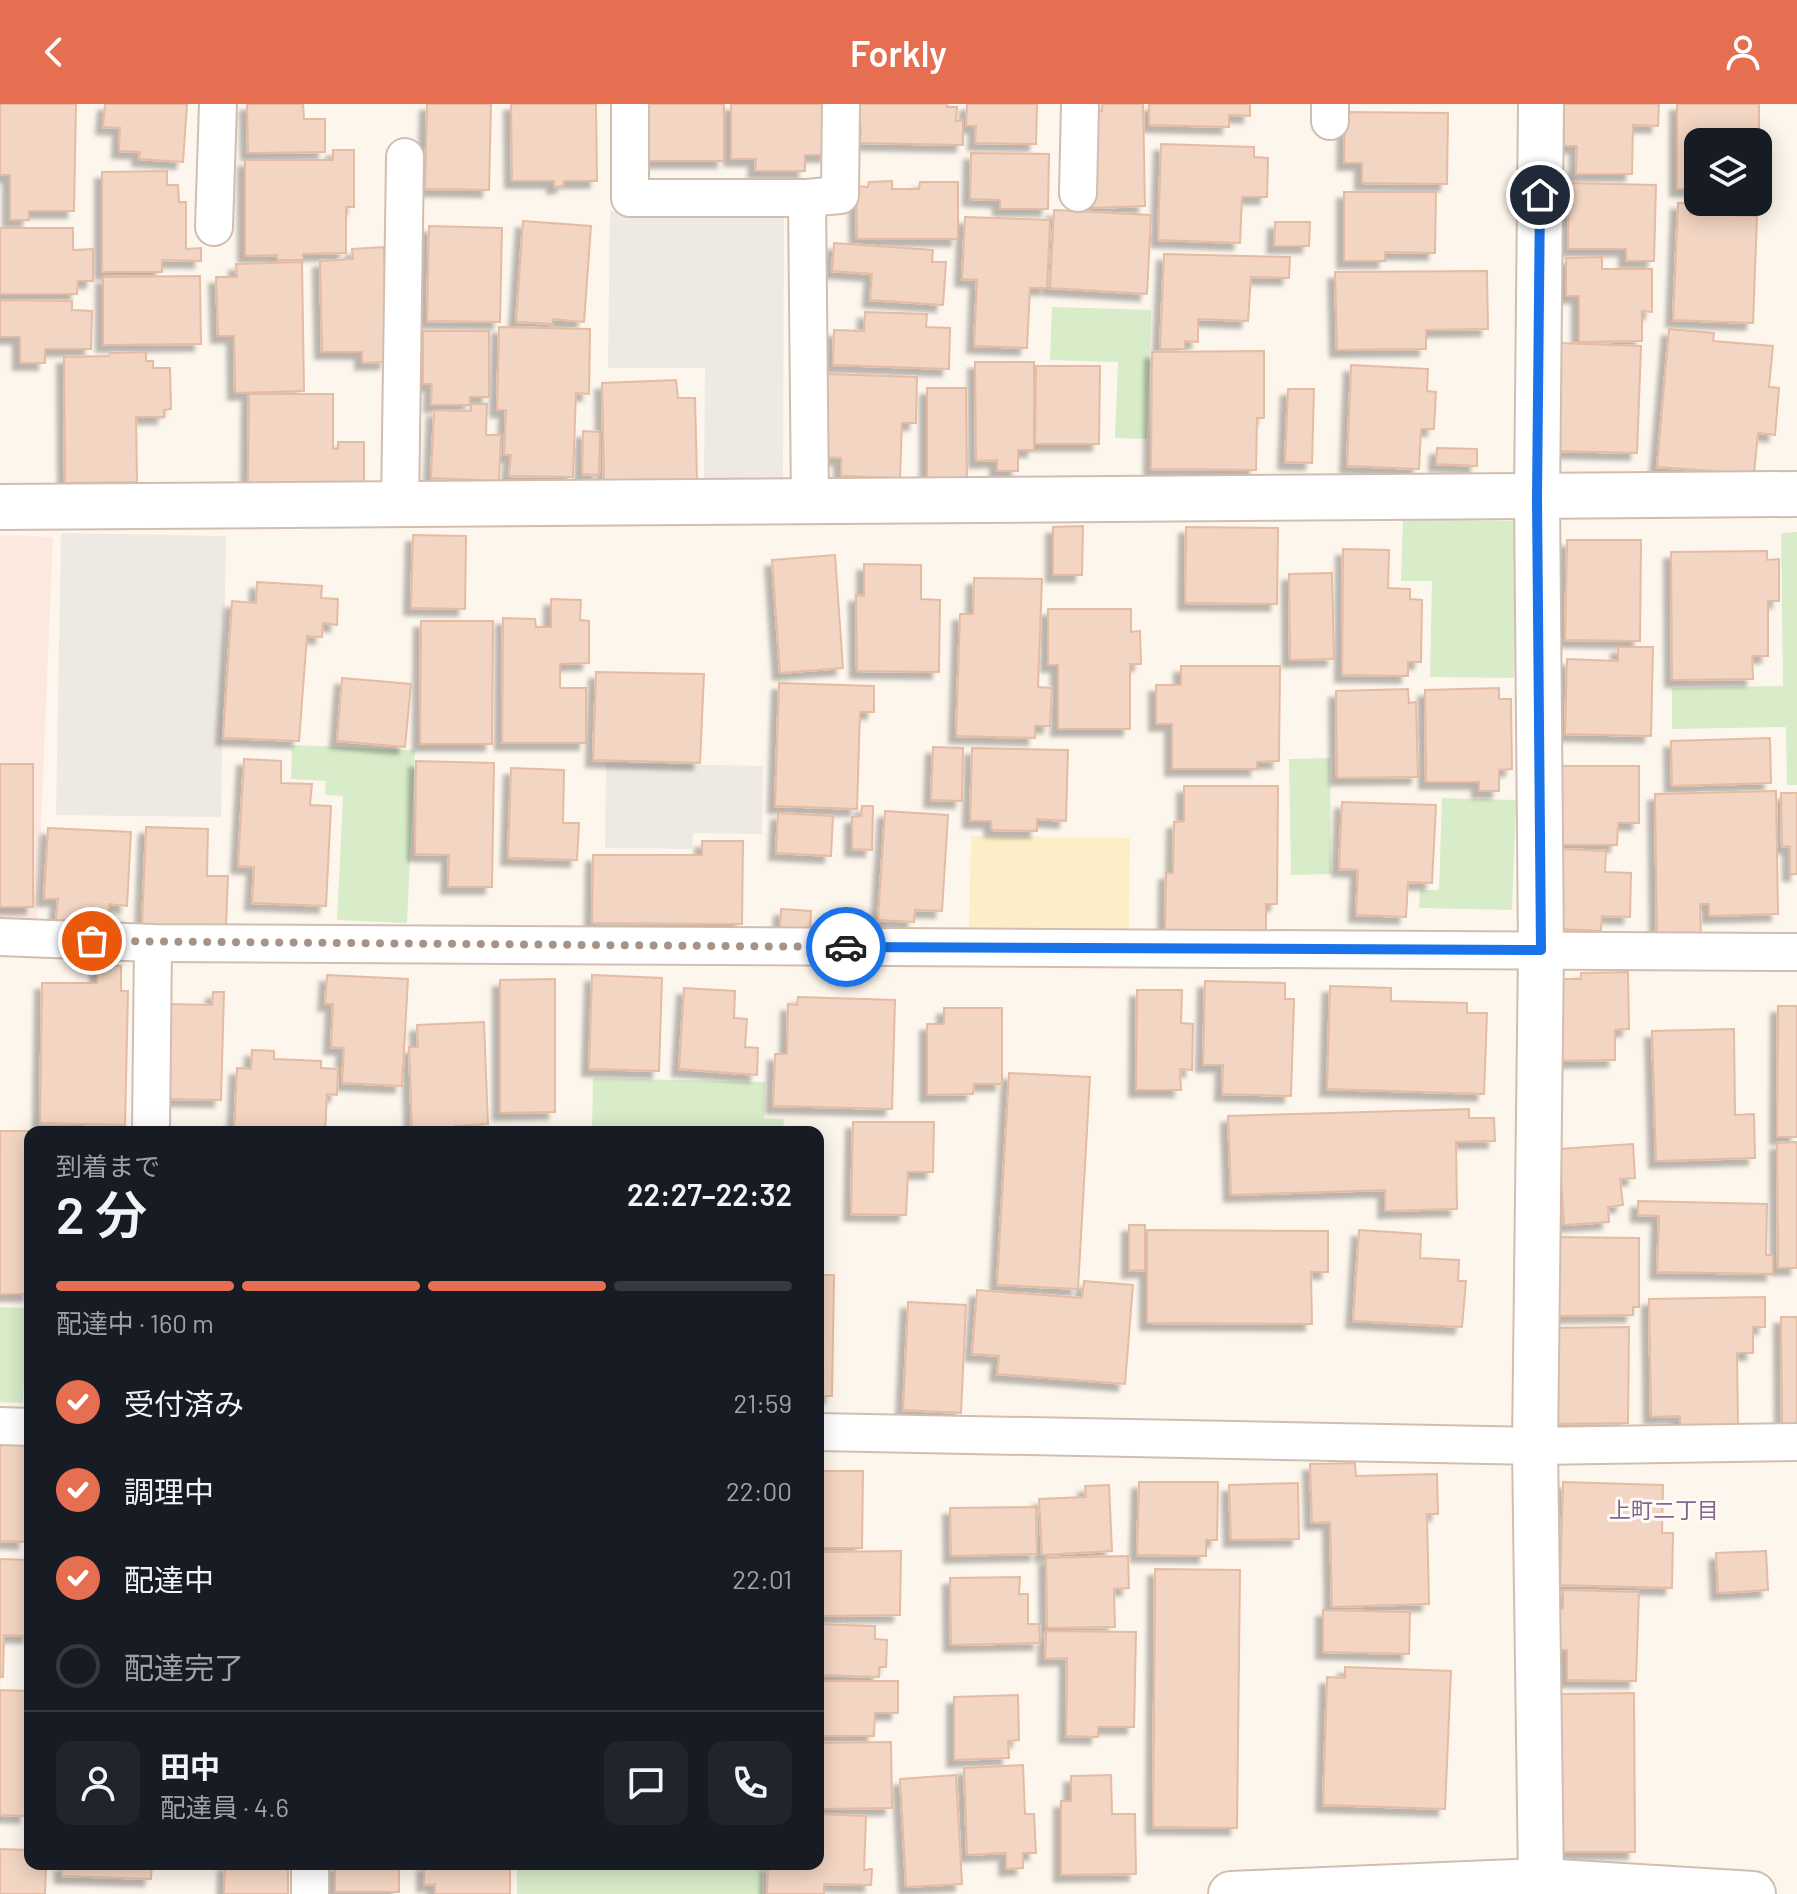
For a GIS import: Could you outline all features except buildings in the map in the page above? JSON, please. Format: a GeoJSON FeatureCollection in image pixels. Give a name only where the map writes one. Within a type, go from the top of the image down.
{"type":"FeatureCollection","features":[{"type":"Feature","properties":{"kind":"street"},"geometry":{"type":"LineString","coordinates":[[1541,104],[1537,498],[1541,950],[1535,1446],[1541,1888]]}},
{"type":"Feature","properties":{"kind":"street"},"geometry":{"type":"LineString","coordinates":[[0,507],[1797,494]]}},
{"type":"Feature","properties":{"kind":"street"},"geometry":{"type":"LineString","coordinates":[[1231,1894],[1541,1888],[1753,1894]]}},
{"type":"Feature","properties":{"kind":"lane"},"geometry":{"type":"LineString","coordinates":[[214,227],[218,104]]}},
{"type":"Feature","properties":{"kind":"lane"},"geometry":{"type":"LineString","coordinates":[[630,104],[630,198],[807,198],[840,195],[841,104]]}},
{"type":"Feature","properties":{"kind":"lane"},"geometry":{"type":"LineString","coordinates":[[1078,193],[1080,104]]}},
{"type":"Feature","properties":{"kind":"lane"},"geometry":{"type":"LineString","coordinates":[[400,506],[405,157]]}},
{"type":"Feature","properties":{"kind":"lane"},"geometry":{"type":"LineString","coordinates":[[807,198],[810,501]]}},
{"type":"Feature","properties":{"kind":"lane"},"geometry":{"type":"LineString","coordinates":[[0,937],[153,943],[1797,952]]}},
{"type":"Feature","properties":{"kind":"lane"},"geometry":{"type":"LineString","coordinates":[[151,1126],[153,943]]}},
{"type":"Feature","properties":{"kind":"lane"},"geometry":{"type":"LineString","coordinates":[[0,1426],[24,1427]]}},
{"type":"Feature","properties":{"kind":"lane"},"geometry":{"type":"LineString","coordinates":[[824,1432],[1535,1446],[1797,1442]]}},
{"type":"Feature","properties":{"kind":"lane"},"geometry":{"type":"LineString","coordinates":[[310,1870],[310,1894]]}},
{"type":"Feature","properties":{"kind":"shaded area"},"geometry":{"type":"Polygon","coordinates":[[[610,211],[784,212],[783,483],[704,483],[705,368],[608,368],[610,211]]]}},
{"type":"Feature","properties":{"kind":"shaded area"},"geometry":{"type":"Polygon","coordinates":[[[61,533],[226,536],[221,817],[56,815],[61,533]]]}},
{"type":"Feature","properties":{"kind":"shaded area"},"geometry":{"type":"Polygon","coordinates":[[[0,535],[53,537],[37,921],[0,919],[0,535]]]}},
{"type":"Feature","properties":{"kind":"shaded area"},"geometry":{"type":"Polygon","coordinates":[[[606,763],[763,766],[762,834],[693,833],[692,849],[605,848],[606,763]]]}},
{"type":"Feature","properties":{"kind":"green space"},"geometry":{"type":"Polygon","coordinates":[[[1052,307],[1151,310],[1147,439],[1115,438],[1118,362],[1050,360],[1052,307]]]}},
{"type":"Feature","properties":{"kind":"green space"},"geometry":{"type":"Polygon","coordinates":[[[1403,519],[1517,521],[1514,678],[1430,677],[1432,581],[1401,581],[1403,519]]]}},
{"type":"Feature","properties":{"kind":"green space"},"geometry":{"type":"Polygon","coordinates":[[[1797,532],[1797,785],[1787,785],[1786,727],[1672,729],[1672,688],[1783,686],[1781,533],[1797,532]]]}},
{"type":"Feature","properties":{"kind":"green space"},"geometry":{"type":"Polygon","coordinates":[[[292,745],[415,750],[407,923],[337,920],[343,796],[325,795],[326,781],[291,779],[292,745]]]}},
{"type":"Feature","properties":{"kind":"green space"},"geometry":{"type":"Polygon","coordinates":[[[1330,758],[1331,874],[1291,875],[1289,759],[1330,758]]]}},
{"type":"Feature","properties":{"kind":"green space"},"geometry":{"type":"Polygon","coordinates":[[[1442,798],[1516,800],[1512,910],[1419,908],[1420,890],[1439,890],[1442,798]]]}},
{"type":"Feature","properties":{"kind":"green space"},"geometry":{"type":"Polygon","coordinates":[[[593,1078],[765,1082],[764,1118],[784,1119],[783,1126],[592,1126],[593,1078]]]}},
{"type":"Feature","properties":{"kind":"green space"},"geometry":{"type":"Polygon","coordinates":[[[0,1307],[24,1308],[23,1403],[0,1402],[0,1307]]]}},
{"type":"Feature","properties":{"kind":"green space"},"geometry":{"type":"Polygon","coordinates":[[[517,1870],[762,1870],[762,1894],[517,1894],[517,1870]]]}},
{"type":"Feature","properties":{"kind":"sand"},"geometry":{"type":"Polygon","coordinates":[[[971,836],[1130,838],[1129,933],[969,930],[971,836]]]}},
{"type":"Feature","properties":{"kind":"way so far"},"geometry":{"type":"LineString","coordinates":[[92,941],[846,947]]}},
{"type":"Feature","properties":{"kind":"district","name":"上町二丁目"},"geometry":{"type":"Point","coordinates":[1664,1509]}},
{"type":"Feature","properties":{"kind":"route"},"geometry":{"type":"LineString","coordinates":[[846,947],[1541,950],[1537,498],[1540,195]]}}]}
